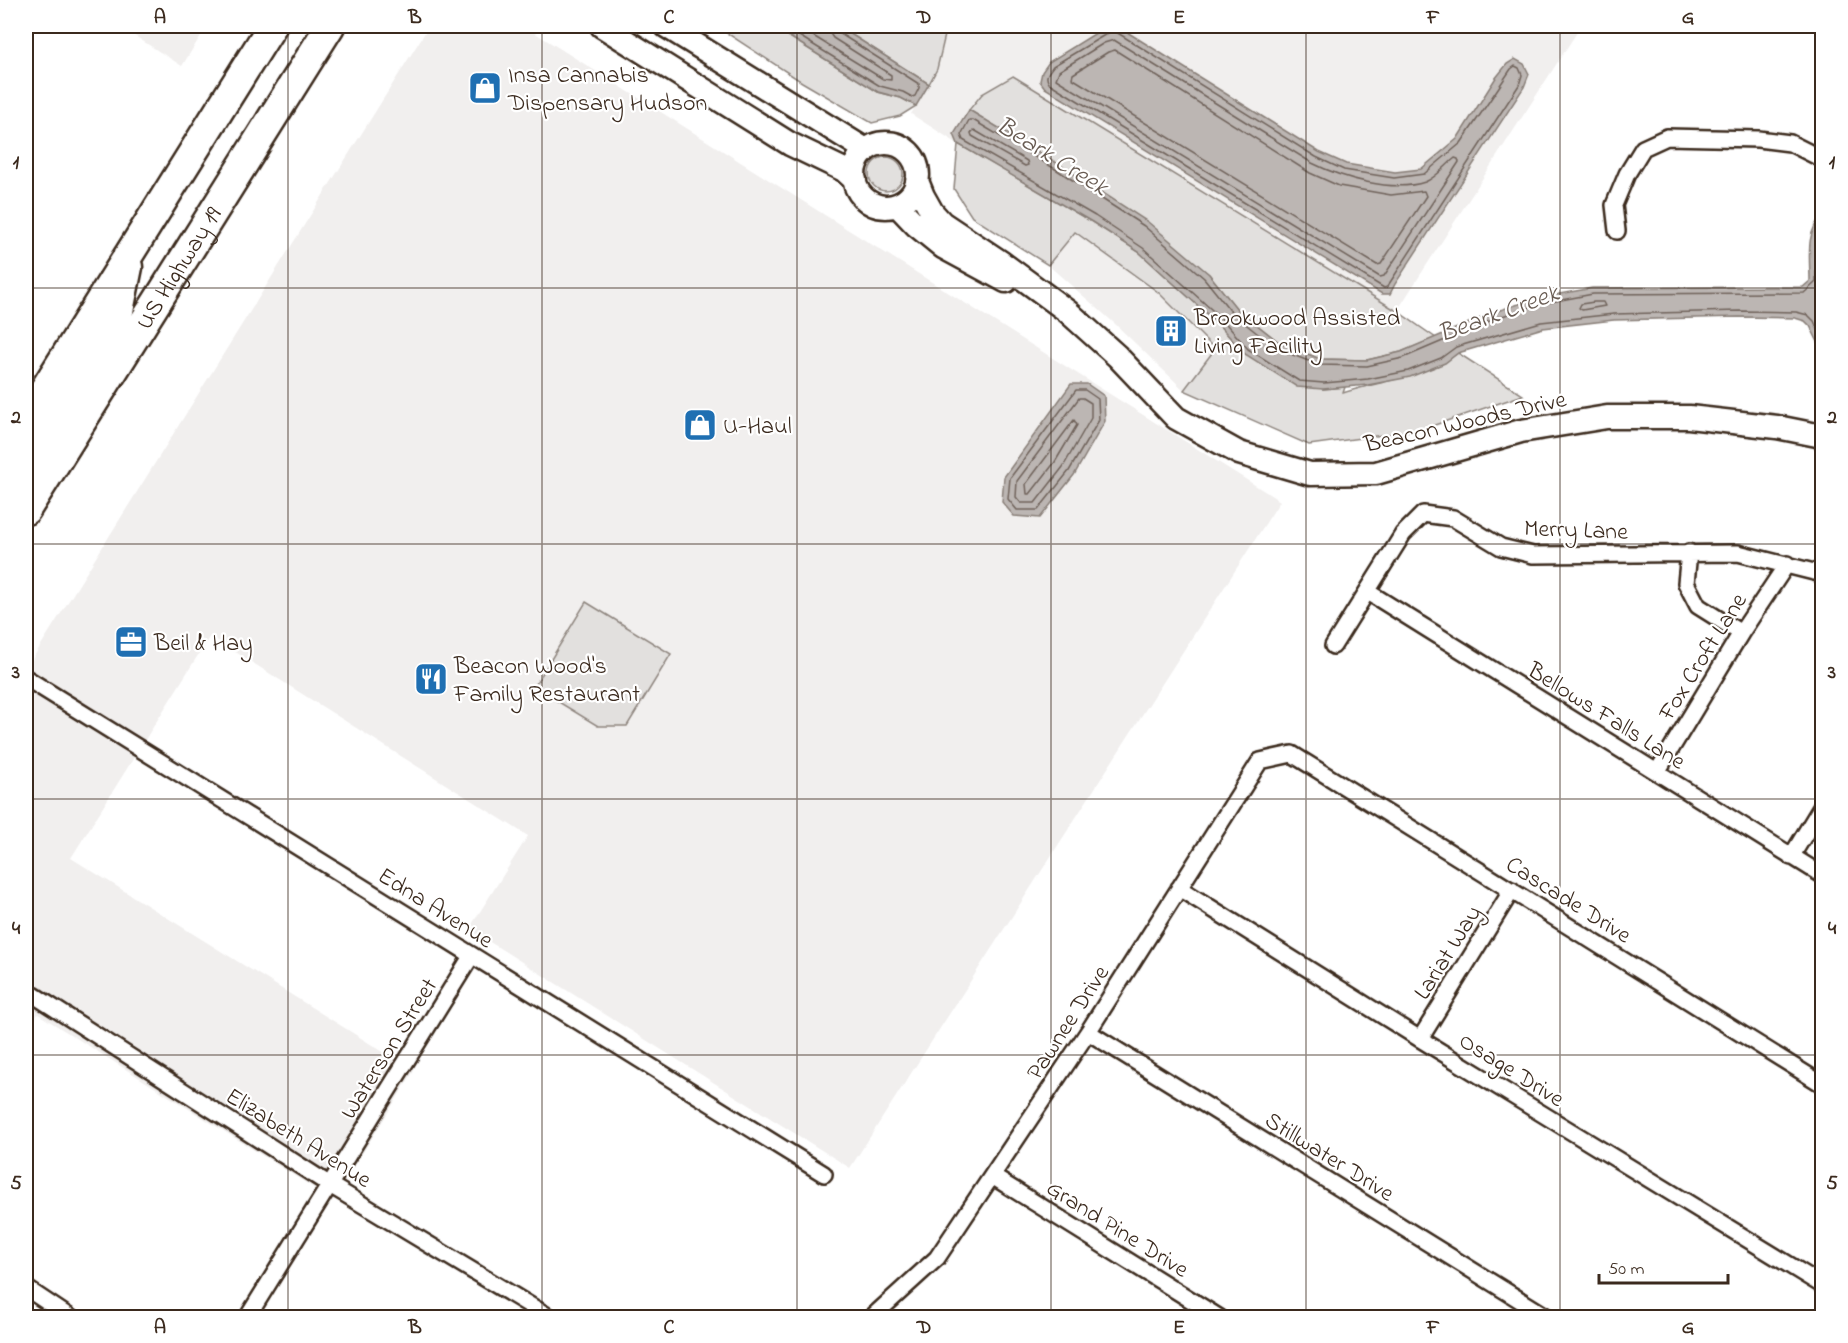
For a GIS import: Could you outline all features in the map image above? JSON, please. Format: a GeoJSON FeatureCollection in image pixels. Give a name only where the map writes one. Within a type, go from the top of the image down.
{"type":"FeatureCollection","features":[{"type":"Feature","properties":{"kind":"highway","name":"US Highway 19"},"geometry":{"type":"LineString","coordinates":[[26,419],[272,26]]}},
{"type":"Feature","properties":{"kind":"highway","name":"US Highway 19"},"geometry":{"type":"LineString","coordinates":[[26,510],[330,26]]}},
{"type":"Feature","properties":{"kind":"highway"},"geometry":{"type":"LineString","coordinates":[[26,467],[118,316],[132,250]]}},
{"type":"Feature","properties":{"kind":"street"},"geometry":{"type":"LineString","coordinates":[[602,26],[790,144],[843,170],[855,180]]}},
{"type":"Feature","properties":{"kind":"street"},"geometry":{"type":"LineString","coordinates":[[666,26],[866,150],[859,157],[855,166],[855,180],[861,194],[868,201],[887,207],[897,205],[912,193],[917,181]]}},
{"type":"Feature","properties":{"kind":"street"},"geometry":{"type":"LineString","coordinates":[[1617,231],[1614,205],[1627,174],[1643,148],[1667,138],[1758,139],[1790,143],[1822,159]]}},
{"type":"Feature","properties":{"kind":"street","name":"Beacon Woods Drive"},"geometry":{"type":"LineString","coordinates":[[866,150],[884,143],[901,146],[916,164],[917,181],[923,196],[932,212],[942,223],[1067,310],[1117,356],[1176,418],[1239,453],[1310,474],[1377,473],[1521,431],[1607,417],[1689,417],[1777,427],[1822,436]]}},
{"type":"Feature","properties":{"kind":"street","name":"Beacon Woods Drive"},"geometry":{"type":"LineString","coordinates":[[897,205],[916,225],[943,247],[1011,284],[1067,310]]}},
{"type":"Feature","properties":{"kind":"street","name":"Merry Lane"},"geometry":{"type":"LineString","coordinates":[[1333,646],[1403,534],[1423,514],[1453,518],[1501,547],[1533,555],[1738,553],[1822,574]]}},
{"type":"Feature","properties":{"kind":"street"},"geometry":{"type":"LineString","coordinates":[[1689,552],[1686,583],[1698,606],[1741,633]]}},
{"type":"Feature","properties":{"kind":"street","name":"Fox Croft Lane"},"geometry":{"type":"LineString","coordinates":[[1657,772],[1741,633],[1787,564]]}},
{"type":"Feature","properties":{"kind":"street","name":"Bellows Falls Lane"},"geometry":{"type":"LineString","coordinates":[[1368,591],[1822,875]]}},
{"type":"Feature","properties":{"kind":"street","name":"Edna Avenue"},"geometry":{"type":"LineString","coordinates":[[26,678],[824,1174]]}},
{"type":"Feature","properties":{"kind":"street","name":"Pawnee Drive"},"geometry":{"type":"LineString","coordinates":[[882,1315],[937,1258],[1088,1032],[1260,761],[1292,753]]}},
{"type":"Feature","properties":{"kind":"street","name":"Cascade Drive"},"geometry":{"type":"LineString","coordinates":[[1292,753],[1822,1084]]}},
{"type":"Feature","properties":{"kind":"street"},"geometry":{"type":"LineString","coordinates":[[1791,857],[1822,806]]}},
{"type":"Feature","properties":{"kind":"street","name":"Osage Drive"},"geometry":{"type":"LineString","coordinates":[[1179,888],[1420,1039],[1822,1285]]}},
{"type":"Feature","properties":{"kind":"street","name":"Lariat Way"},"geometry":{"type":"LineString","coordinates":[[1420,1039],[1512,890]]}},
{"type":"Feature","properties":{"kind":"street","name":"Waterson Street"},"geometry":{"type":"LineString","coordinates":[[247,1317],[472,955]]}},
{"type":"Feature","properties":{"kind":"street","name":"Elizabeth Avenue"},"geometry":{"type":"LineString","coordinates":[[26,990],[330,1185],[551,1317]]}},
{"type":"Feature","properties":{"kind":"street","name":"Stillwater Drive"},"geometry":{"type":"LineString","coordinates":[[1088,1032],[1549,1317]]}},
{"type":"Feature","properties":{"kind":"street","name":"Grand Pine Drive"},"geometry":{"type":"LineString","coordinates":[[992,1176],[1220,1317]]}},
{"type":"Feature","properties":{"kind":"street"},"geometry":{"type":"LineString","coordinates":[[26,1288],[71,1317]]}},
{"type":"Feature","properties":{"kind":"shaded area"},"geometry":{"type":"Polygon","coordinates":[[[119,26],[207,26],[182,66],[119,26]]]}},
{"type":"Feature","properties":{"kind":"shaded area"},"geometry":{"type":"Polygon","coordinates":[[[429,26],[524,26],[1280,501],[850,1168],[469,929],[528,836],[210,636],[71,858],[414,1071],[333,1200],[38,1014],[26,1034],[26,669],[429,26]]]}},
{"type":"Feature","properties":{"kind":"shaded area"},"geometry":{"type":"Polygon","coordinates":[[[716,26],[772,26],[878,92],[901,98],[916,106],[900,116],[872,123],[802,82],[716,26]]]}},
{"type":"Feature","properties":{"kind":"shaded area"},"geometry":{"type":"Polygon","coordinates":[[[838,26],[930,26],[945,35],[937,69],[929,84],[838,26]]]}},
{"type":"Feature","properties":{"kind":"shaded area"},"geometry":{"type":"Polygon","coordinates":[[[930,26],[1581,26],[1397,311],[1013,76],[971,106],[954,134],[958,144],[911,114],[937,69],[945,35],[930,26]]]}},
{"type":"Feature","properties":{"kind":"shaded area"},"geometry":{"type":"Polygon","coordinates":[[[1013,76],[1397,311],[1436,338],[1401,352],[1367,360],[1320,359],[1280,343],[1237,309],[1209,274],[1060,165],[969,110],[982,94],[1013,76]]]}},
{"type":"Feature","properties":{"kind":"shaded area"},"geometry":{"type":"Polygon","coordinates":[[[958,144],[1139,252],[1217,323],[1245,354],[1323,389],[1345,387],[1343,393],[1403,378],[1432,368],[1458,353],[1523,395],[1420,430],[1309,445],[1184,390],[1215,349],[1158,292],[1075,232],[1048,265],[972,217],[954,189],[958,144]]]}},
{"type":"Feature","properties":{"kind":"shaded area"},"geometry":{"type":"Polygon","coordinates":[[[886,157],[898,162],[903,174],[898,186],[886,191],[874,186],[869,174],[874,162],[886,157]]]}},
{"type":"Feature","properties":{"kind":"shaded area"},"geometry":{"type":"Polygon","coordinates":[[[1075,232],[1158,292],[1215,349],[1184,390],[1113,322],[1048,265],[1075,232]]]}},
{"type":"Feature","properties":{"kind":"shaded area"},"geometry":{"type":"Polygon","coordinates":[[[586,602],[671,654],[627,726],[598,726],[534,687],[586,602]]]}},
{"type":"Feature","properties":{"kind":"water"},"geometry":{"type":"Polygon","coordinates":[[[772,26],[838,26],[929,84],[916,106],[901,98],[878,92],[772,26]]]}},
{"type":"Feature","properties":{"kind":"water"},"geometry":{"type":"Polygon","coordinates":[[[1119,27],[1319,152],[1346,164],[1395,172],[1421,169],[1457,139],[1507,64],[1515,59],[1524,64],[1529,74],[1524,87],[1390,294],[1382,294],[1045,88],[1040,81],[1042,72],[1049,62],[1099,31],[1119,27]]]}},
{"type":"Feature","properties":{"kind":"water","name":"Beark Creek"},"geometry":{"type":"Polygon","coordinates":[[[969,110],[1148,222],[1209,274],[1237,309],[1280,343],[1320,359],[1367,360],[1401,352],[1497,311],[1538,298],[1592,288],[1803,287],[1810,281],[1811,238],[1822,216],[1822,350],[1810,326],[1805,321],[1795,318],[1614,320],[1543,328],[1458,353],[1445,363],[1410,377],[1368,385],[1323,389],[1297,387],[1245,354],[1217,323],[1139,252],[958,144],[954,134],[969,110]]]}},
{"type":"Feature","properties":{"kind":"water"},"geometry":{"type":"Polygon","coordinates":[[[1071,384],[1087,384],[1104,396],[1105,421],[1074,475],[1040,518],[1014,516],[1002,502],[1004,477],[1071,384]]]}},
{"type":"Feature","properties":{"kind":"place","name":"Insa Cannabis Dispensary Hudson"},"geometry":{"type":"Point","coordinates":[485,88]}},
{"type":"Feature","properties":{"kind":"place","name":"Brookwood Assisted Living Facility"},"geometry":{"type":"Point","coordinates":[1171,331]}},
{"type":"Feature","properties":{"kind":"place","name":"U-Haul"},"geometry":{"type":"Point","coordinates":[700,425]}},
{"type":"Feature","properties":{"kind":"place","name":"Beil & Hay"},"geometry":{"type":"Point","coordinates":[131,642]}},
{"type":"Feature","properties":{"kind":"place","name":"Beacon Wood's Family Restaurant"},"geometry":{"type":"Point","coordinates":[431,679]}}]}
